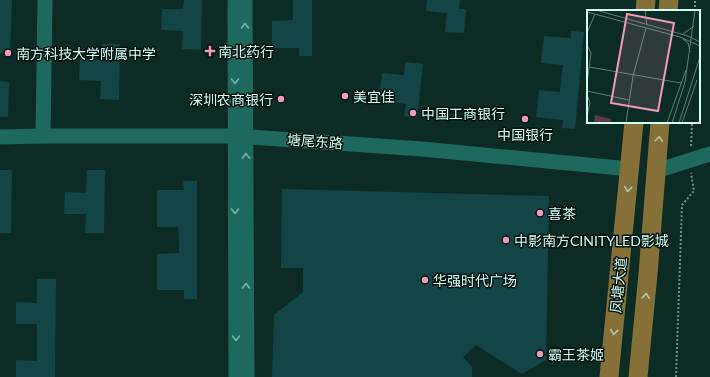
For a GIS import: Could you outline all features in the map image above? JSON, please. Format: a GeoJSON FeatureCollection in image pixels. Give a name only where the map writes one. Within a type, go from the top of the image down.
{"type":"FeatureCollection","features":[{"type":"Feature","properties":{"kind":"main road"},"geometry":{"type":"LineString","coordinates":[[645,10],[646,0]]}},
{"type":"Feature","properties":{"kind":"main road"},"geometry":{"type":"LineString","coordinates":[[668,10],[669,0]]}},
{"type":"Feature","properties":{"kind":"main road","name":"凤塘大道"},"geometry":{"type":"LineString","coordinates":[[609,377],[634,123]]}},
{"type":"Feature","properties":{"kind":"main road","name":"凤塘大道"},"geometry":{"type":"LineString","coordinates":[[638,377],[660,123]]}},
{"type":"Feature","properties":{"kind":"street"},"geometry":{"type":"LineString","coordinates":[[43,136],[45,0]]}},
{"type":"Feature","properties":{"kind":"street"},"geometry":{"type":"LineString","coordinates":[[235,0],[241,136],[247,377]]}},
{"type":"Feature","properties":{"kind":"street"},"geometry":{"type":"LineString","coordinates":[[236,377],[245,0]]}},
{"type":"Feature","properties":{"kind":"street","name":"塘尾东路"},"geometry":{"type":"LineString","coordinates":[[0,138],[43,136],[241,136],[422,149],[630,169]]}},
{"type":"Feature","properties":{"kind":"street"},"geometry":{"type":"LineString","coordinates":[[656,171],[710,154]]}},
{"type":"Feature","properties":{"kind":"path"},"geometry":{"type":"LineString","coordinates":[[676,377],[682,205],[694,191],[690,160],[692,123]]}},
{"type":"Feature","properties":{"kind":"building"},"geometry":{"type":"Polygon","coordinates":[[[0,0],[12,0],[10,54],[0,53],[0,0]]]}},
{"type":"Feature","properties":{"kind":"building"},"geometry":{"type":"Polygon","coordinates":[[[184,0],[202,0],[201,50],[182,49],[183,31],[161,30],[162,9],[183,9],[184,0]]]}},
{"type":"Feature","properties":{"kind":"building"},"geometry":{"type":"Polygon","coordinates":[[[293,0],[312,0],[312,56],[299,56],[299,48],[272,48],[272,21],[293,20],[293,0]]]}},
{"type":"Feature","properties":{"kind":"building"},"geometry":{"type":"Polygon","coordinates":[[[427,0],[460,0],[459,9],[466,9],[464,33],[445,32],[447,13],[426,11],[427,0]]]}},
{"type":"Feature","properties":{"kind":"building"},"geometry":{"type":"Polygon","coordinates":[[[571,31],[584,32],[575,129],[562,128],[563,120],[536,117],[539,90],[560,92],[563,65],[541,63],[544,36],[571,38],[571,31]]]}},
{"type":"Feature","properties":{"kind":"building"},"geometry":{"type":"Polygon","coordinates":[[[102,44],[120,44],[119,100],[100,99],[101,81],[79,80],[80,59],[101,60],[102,44]]]}},
{"type":"Feature","properties":{"kind":"building"},"geometry":{"type":"Polygon","coordinates":[[[405,62],[423,64],[417,118],[404,116],[406,104],[379,100],[382,73],[404,75],[405,62]]]}},
{"type":"Feature","properties":{"kind":"building"},"geometry":{"type":"Polygon","coordinates":[[[0,81],[9,82],[8,117],[0,117],[0,81]]]}},
{"type":"Feature","properties":{"kind":"building"},"geometry":{"type":"Polygon","coordinates":[[[0,170],[12,170],[11,233],[0,233],[0,170]]]}},
{"type":"Feature","properties":{"kind":"building"},"geometry":{"type":"Polygon","coordinates":[[[87,170],[105,170],[104,233],[85,233],[86,214],[64,214],[65,192],[86,193],[87,170]]]}},
{"type":"Feature","properties":{"kind":"building"},"geometry":{"type":"Polygon","coordinates":[[[183,181],[197,181],[197,299],[184,299],[184,290],[157,290],[157,254],[179,253],[179,240],[178,227],[157,227],[157,190],[184,190],[183,181]]]}},
{"type":"Feature","properties":{"kind":"building","name":"华强时代广场"},"geometry":{"type":"Polygon","coordinates":[[[282,189],[549,196],[546,360],[522,374],[476,345],[463,357],[472,367],[472,377],[272,377],[274,315],[303,292],[303,268],[281,268],[282,189]]]}},
{"type":"Feature","properties":{"kind":"building"},"geometry":{"type":"Polygon","coordinates":[[[37,279],[56,279],[55,377],[16,377],[16,360],[37,361],[37,324],[16,324],[16,302],[37,303],[37,279]]]}},
{"type":"Feature","properties":{"kind":"place","name":"南北药行"},"geometry":{"type":"Point","coordinates":[210,51]}},
{"type":"Feature","properties":{"kind":"place","name":"南方科技大学附属中学"},"geometry":{"type":"Point","coordinates":[8,53]}},
{"type":"Feature","properties":{"kind":"place","name":"美宜佳"},"geometry":{"type":"Point","coordinates":[345,96]}},
{"type":"Feature","properties":{"kind":"place","name":"深圳农商银行"},"geometry":{"type":"Point","coordinates":[281,99]}},
{"type":"Feature","properties":{"kind":"place","name":"中国工商银行"},"geometry":{"type":"Point","coordinates":[413,113]}},
{"type":"Feature","properties":{"kind":"place","name":"中国银行"},"geometry":{"type":"Point","coordinates":[525,119]}},
{"type":"Feature","properties":{"kind":"place","name":"喜茶"},"geometry":{"type":"Point","coordinates":[540,213]}},
{"type":"Feature","properties":{"kind":"place","name":"中影南方CINITYLED影城"},"geometry":{"type":"Point","coordinates":[506,240]}},
{"type":"Feature","properties":{"kind":"place","name":"华强时代广场"},"geometry":{"type":"Point","coordinates":[425,280]}},
{"type":"Feature","properties":{"kind":"place","name":"霸王茶姬"},"geometry":{"type":"Point","coordinates":[540,354]}}]}
